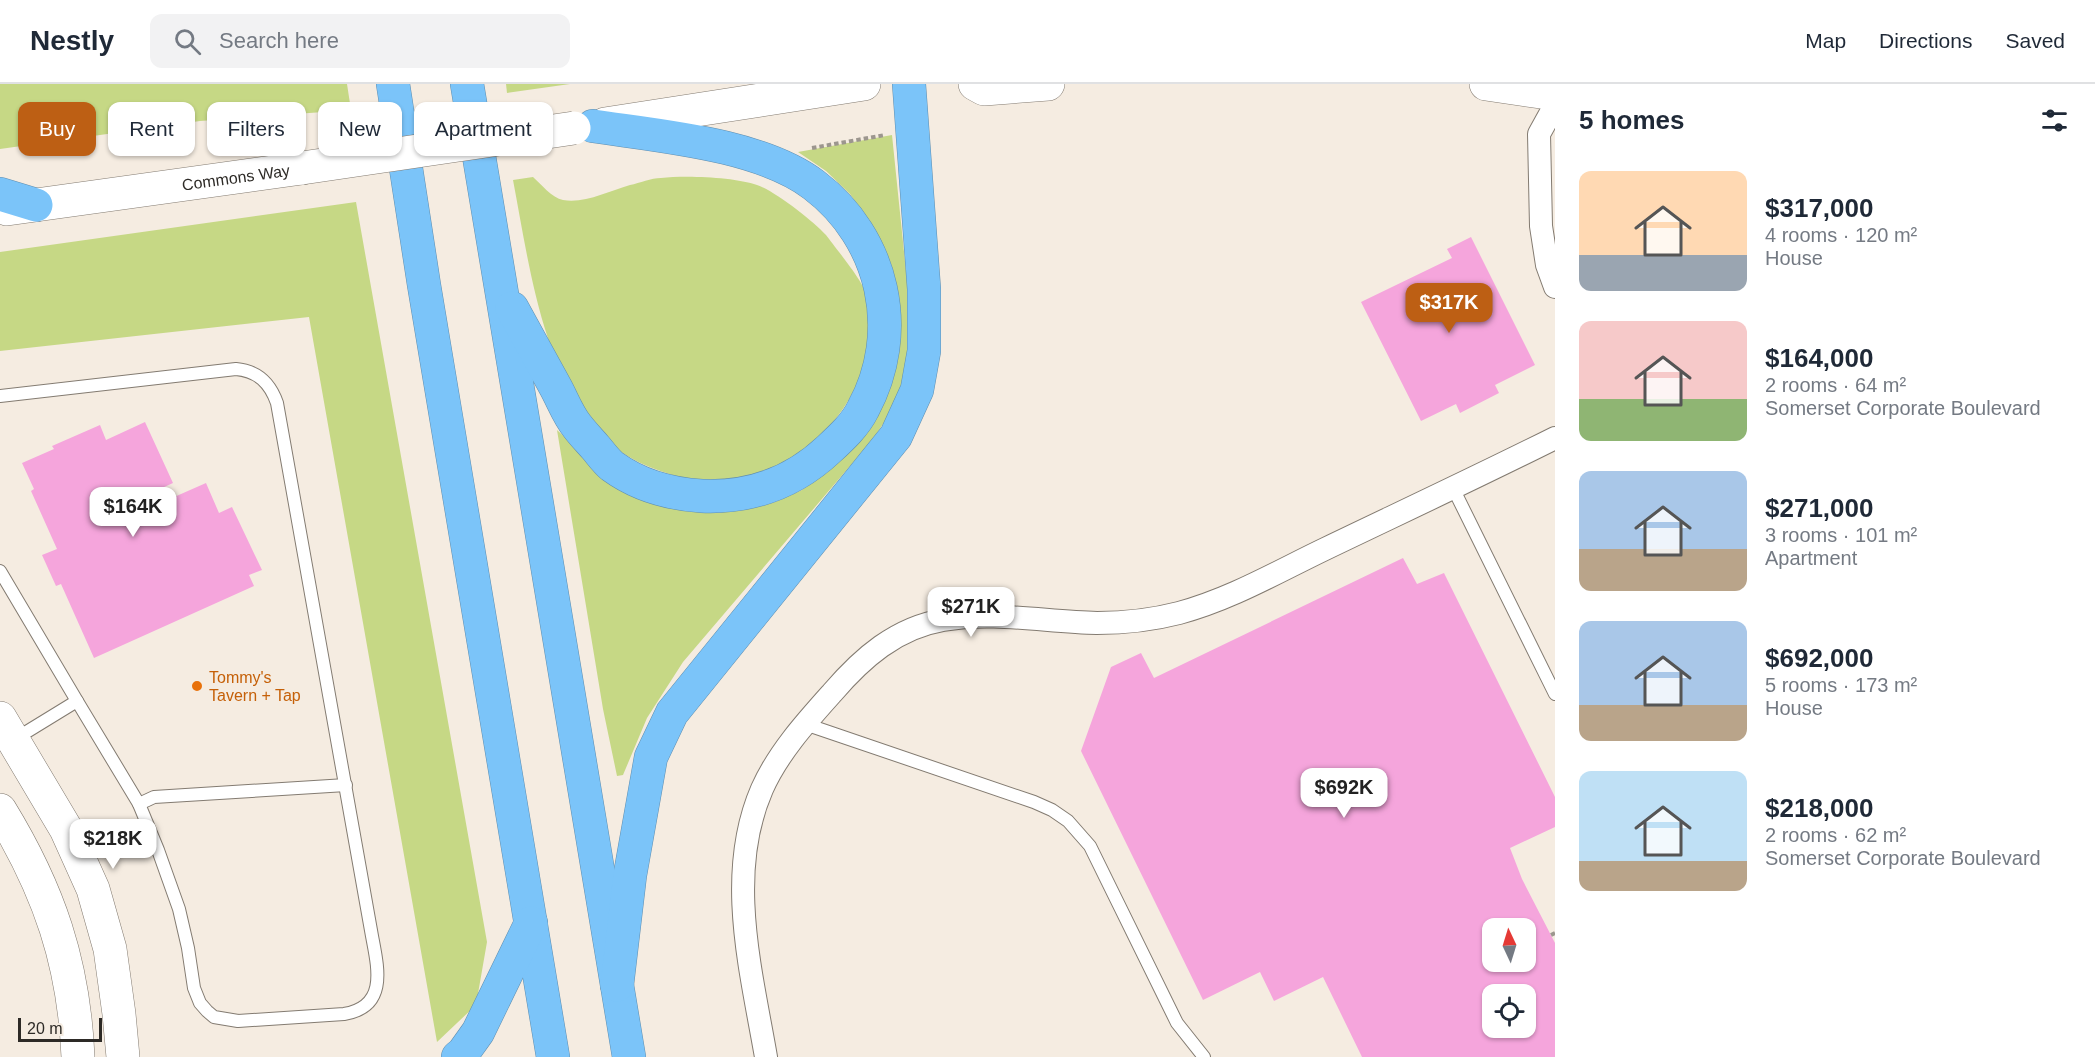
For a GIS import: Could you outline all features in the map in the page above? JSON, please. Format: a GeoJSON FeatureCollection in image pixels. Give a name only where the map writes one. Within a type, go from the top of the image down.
{"type":"FeatureCollection","features":[{"type":"Feature","properties":{"kind":"highway"},"geometry":{"type":"LineString","coordinates":[[467,84],[629,1057]]}},
{"type":"Feature","properties":{"kind":"highway"},"geometry":{"type":"LineString","coordinates":[[617,985],[630,875],[651,757],[672,713],[896,436],[917,390],[924,351],[924,289],[909,84]]}},
{"type":"Feature","properties":{"kind":"highway"},"geometry":{"type":"LineString","coordinates":[[392,90],[553,1057]]}},
{"type":"Feature","properties":{"kind":"highway"},"geometry":{"type":"LineString","coordinates":[[499,284],[576,424],[610,465],[638,481],[678,494],[716,496],[758,491],[785,480],[812,465],[846,433],[863,411],[875,384],[881,361],[886,314],[878,274],[867,250],[855,227],[835,205],[813,184],[753,156],[708,144],[584,127]]}},
{"type":"Feature","properties":{"kind":"highway"},"geometry":{"type":"LineString","coordinates":[[0,194],[36,205]]}},
{"type":"Feature","properties":{"kind":"highway"},"geometry":{"type":"LineString","coordinates":[[458,1057],[478,1032],[531,923]]}},
{"type":"Feature","properties":{"kind":"street","name":"Commons Way"},"geometry":{"type":"LineString","coordinates":[[0,210],[584,127],[864,84]]}},
{"type":"Feature","properties":{"kind":"street"},"geometry":{"type":"LineString","coordinates":[[975,84],[984,89],[1048,84]]}},
{"type":"Feature","properties":{"kind":"street"},"geometry":{"type":"LineString","coordinates":[[1486,84],[1555,94]]}},
{"type":"Feature","properties":{"kind":"street"},"geometry":{"type":"LineString","coordinates":[[1555,105],[1539,134],[1541,226],[1547,265],[1555,287]]}},
{"type":"Feature","properties":{"kind":"street"},"geometry":{"type":"LineString","coordinates":[[766,1057],[746,936],[743,886],[747,842],[753,813],[763,787],[805,724],[854,668],[880,646],[906,631],[942,620],[983,616],[1099,623],[1151,620],[1183,612],[1245,588],[1555,438]]}},
{"type":"Feature","properties":{"kind":"street"},"geometry":{"type":"LineString","coordinates":[[5,735],[66,828],[93,889],[110,949],[123,1057]]}},
{"type":"Feature","properties":{"kind":"street"},"geometry":{"type":"LineString","coordinates":[[0,810],[33,868],[53,916],[73,998],[78,1057]]}},
{"type":"Feature","properties":{"kind":"lane"},"geometry":{"type":"LineString","coordinates":[[0,396],[236,369],[245,370],[263,379],[272,390],[277,403],[378,971],[376,989],[371,1000],[354,1013],[238,1021],[214,1017],[200,1003],[194,988],[179,909],[139,804],[0,571]]}},
{"type":"Feature","properties":{"kind":"lane"},"geometry":{"type":"LineString","coordinates":[[1453,488],[1555,694]]}},
{"type":"Feature","properties":{"kind":"lane"},"geometry":{"type":"LineString","coordinates":[[5,735],[77,701]]}},
{"type":"Feature","properties":{"kind":"lane"},"geometry":{"type":"LineString","coordinates":[[805,724],[1034,802],[1068,821],[1090,846],[1177,1023],[1204,1057]]}},
{"type":"Feature","properties":{"kind":"lane"},"geometry":{"type":"LineString","coordinates":[[139,804],[154,797],[346,785]]}},
{"type":"Feature","properties":{"kind":"path"},"geometry":{"type":"LineString","coordinates":[[804,149],[891,134]]}},
{"type":"Feature","properties":{"kind":"green space"},"geometry":{"type":"Polygon","coordinates":[[[0,84],[347,84],[350,102],[318,102],[318,112],[306,113],[306,102],[207,102],[207,120],[195,122],[195,102],[108,102],[108,134],[96,136],[96,102],[18,102],[18,146],[0,149],[0,84]]]}},
{"type":"Feature","properties":{"kind":"green space"},"geometry":{"type":"Polygon","coordinates":[[[506,84],[570,84],[507,93],[506,84]]]}},
{"type":"Feature","properties":{"kind":"green space"},"geometry":{"type":"Polygon","coordinates":[[[892,135],[910,310],[910,341],[903,382],[887,418],[873,439],[683,662],[647,718],[623,775],[617,776],[603,709],[557,430],[610,479],[686,511],[718,513],[775,502],[802,490],[828,472],[848,453],[901,318],[898,291],[891,264],[875,230],[850,194],[826,171],[798,152],[892,135]]]}},
{"type":"Feature","properties":{"kind":"green space"},"geometry":{"type":"Polygon","coordinates":[[[533,177],[555,197],[571,201],[588,199],[657,178],[710,177],[748,182],[774,193],[812,222],[826,235],[863,287],[869,323],[866,353],[858,381],[844,407],[826,430],[803,450],[777,465],[749,476],[719,482],[695,481],[666,473],[645,465],[615,448],[598,433],[584,415],[556,360],[546,331],[530,271],[513,180],[533,177]]]}},
{"type":"Feature","properties":{"kind":"green space"},"geometry":{"type":"Polygon","coordinates":[[[356,202],[487,942],[476,1005],[437,1042],[309,317],[0,351],[0,252],[356,202]]]}},
{"type":"Feature","properties":{"kind":"building"},"geometry":{"type":"Polygon","coordinates":[[[1471,237],[1535,365],[1495,385],[1499,393],[1460,413],[1456,404],[1421,421],[1361,302],[1452,258],[1447,249],[1471,237]]]}},
{"type":"Feature","properties":{"kind":"building"},"geometry":{"type":"Polygon","coordinates":[[[145,422],[173,483],[151,493],[156,505],[206,483],[219,513],[232,507],[262,570],[249,575],[254,586],[94,658],[61,584],[56,586],[42,555],[57,549],[31,491],[34,489],[22,463],[54,449],[52,446],[100,425],[106,440],[145,422]]]}},
{"type":"Feature","properties":{"kind":"building"},"geometry":{"type":"Polygon","coordinates":[[[1403,558],[1417,584],[1444,573],[1555,797],[1555,827],[1510,848],[1522,879],[1555,943],[1555,1057],[1362,1057],[1323,977],[1274,1001],[1260,972],[1203,1000],[1081,751],[1111,667],[1141,653],[1154,678],[1403,558]]]}},
{"type":"Feature","properties":{"kind":"place","name":"Tommy's Tavern + Tap"},"geometry":{"type":"Point","coordinates":[197,686]}}]}
